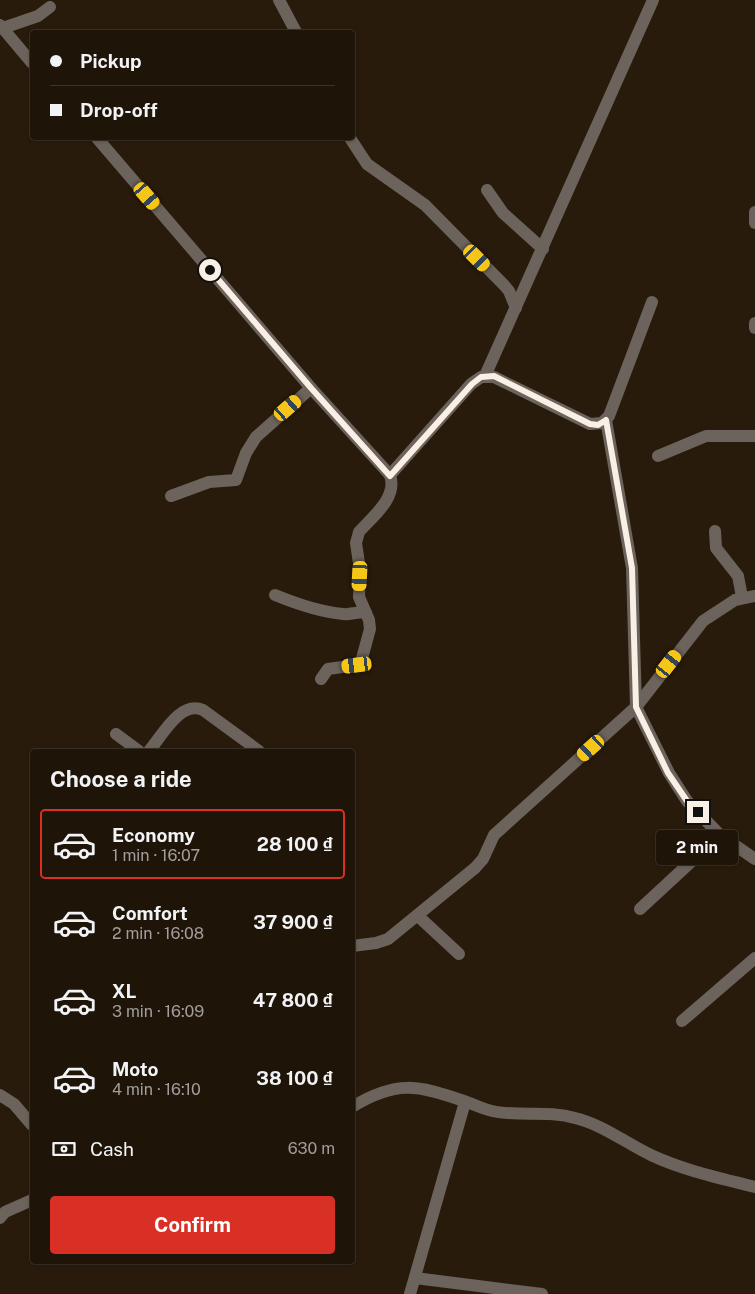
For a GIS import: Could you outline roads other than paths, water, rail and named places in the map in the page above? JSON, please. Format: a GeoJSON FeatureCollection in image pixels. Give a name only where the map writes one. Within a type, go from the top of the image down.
{"type":"FeatureCollection","features":[{"type":"Feature","properties":{"kind":"street"},"geometry":{"type":"LineString","coordinates":[[279,0],[295,30]]}},
{"type":"Feature","properties":{"kind":"street"},"geometry":{"type":"LineString","coordinates":[[485,376],[653,0]]}},
{"type":"Feature","properties":{"kind":"street"},"geometry":{"type":"LineString","coordinates":[[30,60],[1,26],[38,16],[50,7]]}},
{"type":"Feature","properties":{"kind":"street"},"geometry":{"type":"LineString","coordinates":[[99,140],[311,388],[390,476],[392,488],[389,498],[359,532],[356,539],[360,570],[359,597],[370,629],[362,660],[357,665],[328,670],[321,679]]}},
{"type":"Feature","properties":{"kind":"street"},"geometry":{"type":"LineString","coordinates":[[351,140],[367,164],[425,205],[504,284],[516,308]]}},
{"type":"Feature","properties":{"kind":"street"},"geometry":{"type":"LineString","coordinates":[[487,190],[502,213],[543,249]]}},
{"type":"Feature","properties":{"kind":"street"},"geometry":{"type":"LineString","coordinates":[[755,212],[755,222]]}},
{"type":"Feature","properties":{"kind":"street"},"geometry":{"type":"LineString","coordinates":[[652,302],[606,420],[632,568],[636,707],[677,788],[720,835],[755,859]]}},
{"type":"Feature","properties":{"kind":"street"},"geometry":{"type":"LineString","coordinates":[[755,323],[755,328]]}},
{"type":"Feature","properties":{"kind":"street"},"geometry":{"type":"LineString","coordinates":[[390,476],[474,381],[485,376],[498,378],[590,424],[598,425],[606,420]]}},
{"type":"Feature","properties":{"kind":"street"},"geometry":{"type":"LineString","coordinates":[[172,496],[209,482],[236,480],[246,453],[256,437],[311,388]]}},
{"type":"Feature","properties":{"kind":"street"},"geometry":{"type":"LineString","coordinates":[[658,456],[706,436],[755,436]]}},
{"type":"Feature","properties":{"kind":"street"},"geometry":{"type":"LineString","coordinates":[[355,946],[382,942],[418,916],[480,864],[494,835],[636,707],[703,621],[714,612],[748,596],[738,576],[716,548],[715,531]]}},
{"type":"Feature","properties":{"kind":"street"},"geometry":{"type":"LineString","coordinates":[[275,595],[305,606],[343,614],[357,611],[366,613]]}},
{"type":"Feature","properties":{"kind":"street"},"geometry":{"type":"LineString","coordinates":[[151,749],[180,713],[194,707],[203,710],[257,749]]}},
{"type":"Feature","properties":{"kind":"street"},"geometry":{"type":"LineString","coordinates":[[116,734],[136,749]]}},
{"type":"Feature","properties":{"kind":"street"},"geometry":{"type":"LineString","coordinates":[[640,909],[720,835]]}},
{"type":"Feature","properties":{"kind":"street"},"geometry":{"type":"LineString","coordinates":[[418,916],[459,954]]}},
{"type":"Feature","properties":{"kind":"street"},"geometry":{"type":"LineString","coordinates":[[682,1020],[755,958]]}},
{"type":"Feature","properties":{"kind":"street"},"geometry":{"type":"LineString","coordinates":[[355,1105],[374,1094],[406,1087],[430,1090],[497,1112],[554,1114],[575,1117],[601,1127],[635,1147],[674,1165],[694,1172],[755,1186]]}},
{"type":"Feature","properties":{"kind":"street"},"geometry":{"type":"LineString","coordinates":[[0,1095],[14,1104],[30,1122]]}},
{"type":"Feature","properties":{"kind":"street"},"geometry":{"type":"LineString","coordinates":[[410,1294],[465,1102]]}},
{"type":"Feature","properties":{"kind":"street"},"geometry":{"type":"LineString","coordinates":[[0,1218],[10,1210],[30,1201]]}},
{"type":"Feature","properties":{"kind":"street"},"geometry":{"type":"LineString","coordinates":[[414,1278],[542,1294]]}}]}
